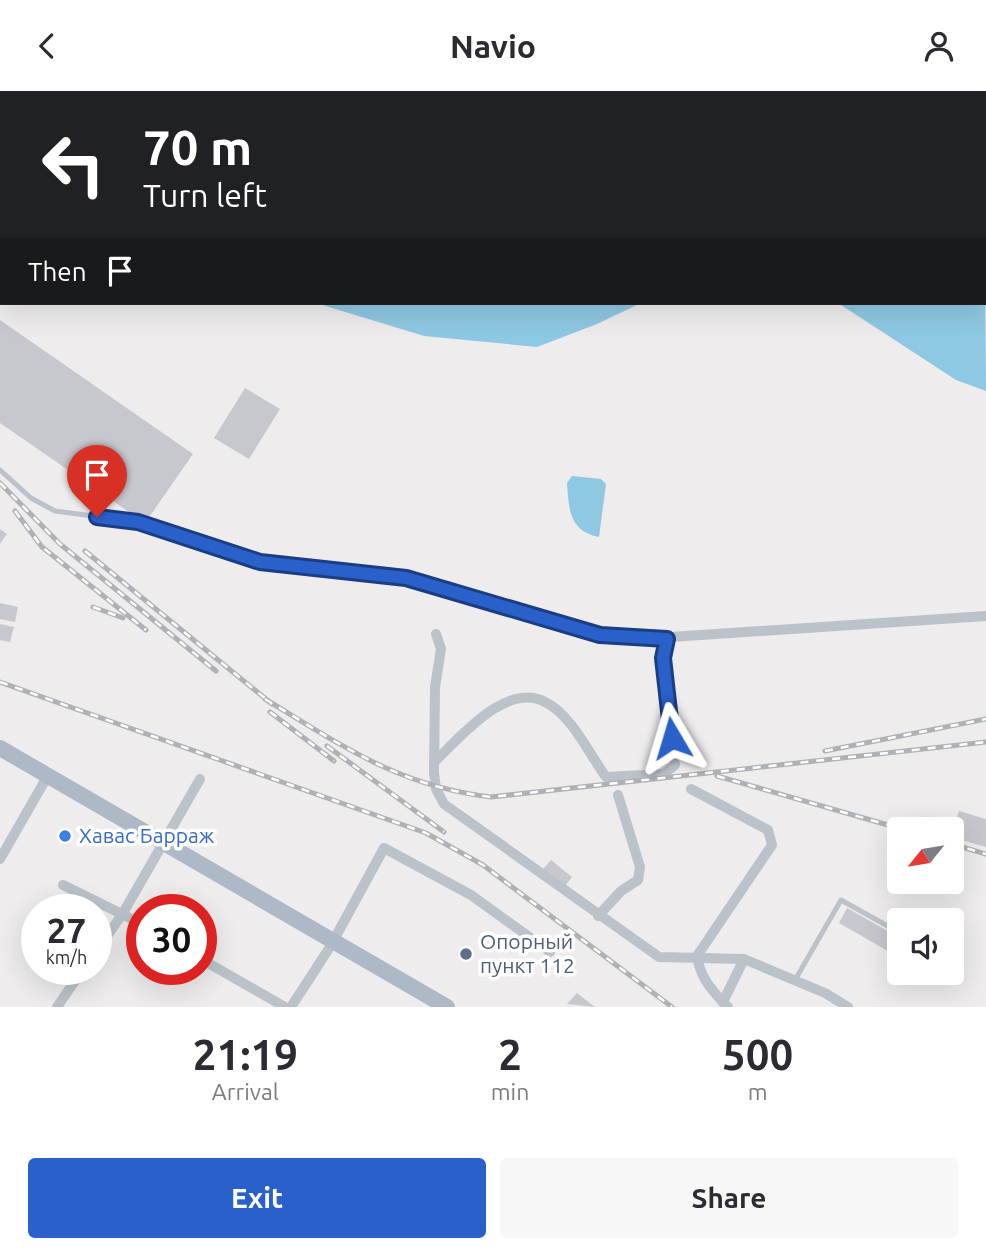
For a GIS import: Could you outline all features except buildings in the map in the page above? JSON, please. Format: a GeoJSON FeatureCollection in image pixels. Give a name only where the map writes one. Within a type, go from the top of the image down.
{"type":"FeatureCollection","features":[{"type":"Feature","properties":{"kind":"main road"},"geometry":{"type":"LineString","coordinates":[[0,748],[46,779],[160,846],[447,1007]]}},
{"type":"Feature","properties":{"kind":"main road"},"geometry":{"type":"LineString","coordinates":[[0,756],[46,779]]}},
{"type":"Feature","properties":{"kind":"main road"},"geometry":{"type":"LineString","coordinates":[[332,944],[431,1007]]}},
{"type":"Feature","properties":{"kind":"street"},"geometry":{"type":"LineString","coordinates":[[287,568],[406,578],[600,635],[667,639],[986,616]]}},
{"type":"Feature","properties":{"kind":"street"},"geometry":{"type":"LineString","coordinates":[[436,634],[441,649],[435,687],[434,762],[436,789],[443,804],[659,957],[744,959],[795,980],[848,1007]]}},
{"type":"Feature","properties":{"kind":"street"},"geometry":{"type":"LineString","coordinates":[[434,762],[491,708],[521,698],[545,701],[566,720],[606,777],[664,774],[676,765],[663,658],[667,639]]}},
{"type":"Feature","properties":{"kind":"street"},"geometry":{"type":"LineString","coordinates":[[0,859],[46,779]]}},
{"type":"Feature","properties":{"kind":"street"},"geometry":{"type":"LineString","coordinates":[[112,929],[124,913],[200,779]]}},
{"type":"Feature","properties":{"kind":"street"},"geometry":{"type":"LineString","coordinates":[[691,789],[768,830],[772,845],[697,956],[699,970],[707,986],[725,1004],[744,959]]}},
{"type":"Feature","properties":{"kind":"street"},"geometry":{"type":"LineString","coordinates":[[598,916],[621,891],[638,880],[640,867],[618,795]]}},
{"type":"Feature","properties":{"kind":"street"},"geometry":{"type":"LineString","coordinates":[[291,1007],[332,944],[384,848],[471,895],[550,952]]}},
{"type":"Feature","properties":{"kind":"street"},"geometry":{"type":"LineString","coordinates":[[63,885],[124,913]]}},
{"type":"Feature","properties":{"kind":"street"},"geometry":{"type":"LineString","coordinates":[[217,968],[281,1006]]}},
{"type":"Feature","properties":{"kind":"street"},"geometry":{"type":"LineString","coordinates":[[57,1007],[72,985]]}},
{"type":"Feature","properties":{"kind":"lane"},"geometry":{"type":"LineString","coordinates":[[0,470],[31,498],[55,511],[138,522],[260,562],[287,568]]}},
{"type":"Feature","properties":{"kind":"lane"},"geometry":{"type":"LineString","coordinates":[[795,980],[841,900],[887,926]]}},
{"type":"Feature","properties":{"kind":"water"},"geometry":{"type":"Polygon","coordinates":[[[323,305],[637,305],[537,347],[424,336],[323,305]]]}},
{"type":"Feature","properties":{"kind":"water"},"geometry":{"type":"Polygon","coordinates":[[[841,305],[985,305],[986,391],[956,380],[841,305]]]}},
{"type":"Feature","properties":{"kind":"water"},"geometry":{"type":"Polygon","coordinates":[[[572,476],[601,479],[606,484],[599,537],[582,530],[572,517],[567,483],[572,476]]]}},
{"type":"Feature","properties":{"kind":"railway"},"geometry":{"type":"LineString","coordinates":[[0,483],[60,544],[216,671]]}},
{"type":"Feature","properties":{"kind":"railway"},"geometry":{"type":"LineString","coordinates":[[15,511],[42,547],[146,630]]}},
{"type":"Feature","properties":{"kind":"railway"},"geometry":{"type":"LineString","coordinates":[[85,551],[272,704]]}},
{"type":"Feature","properties":{"kind":"railway"},"geometry":{"type":"LineString","coordinates":[[93,607],[123,618]]}},
{"type":"Feature","properties":{"kind":"railway"},"geometry":{"type":"LineString","coordinates":[[0,682],[426,833],[483,865],[672,1007]]}},
{"type":"Feature","properties":{"kind":"railway"},"geometry":{"type":"LineString","coordinates":[[265,699],[346,748],[399,774],[458,792],[491,797],[986,742]]}},
{"type":"Feature","properties":{"kind":"railway"},"geometry":{"type":"LineString","coordinates":[[270,712],[334,761]]}},
{"type":"Feature","properties":{"kind":"railway"},"geometry":{"type":"LineString","coordinates":[[825,751],[986,719]]}},
{"type":"Feature","properties":{"kind":"railway"},"geometry":{"type":"LineString","coordinates":[[327,746],[444,832]]}},
{"type":"Feature","properties":{"kind":"railway"},"geometry":{"type":"LineString","coordinates":[[717,776],[887,825]]}},
{"type":"Feature","properties":{"kind":"railway"},"geometry":{"type":"LineString","coordinates":[[964,848],[986,854]]}},
{"type":"Feature","properties":{"kind":"place","name":"Хавас Барраж"},"geometry":{"type":"Point","coordinates":[65,836]}},
{"type":"Feature","properties":{"kind":"place","name":"Опорный пункт 112"},"geometry":{"type":"Point","coordinates":[466,954]}},
{"type":"Feature","properties":{"kind":"route"},"geometry":{"type":"LineString","coordinates":[[97,517],[138,522],[260,562],[287,568],[406,578],[600,635],[667,639],[663,658],[672,738]]}}]}
